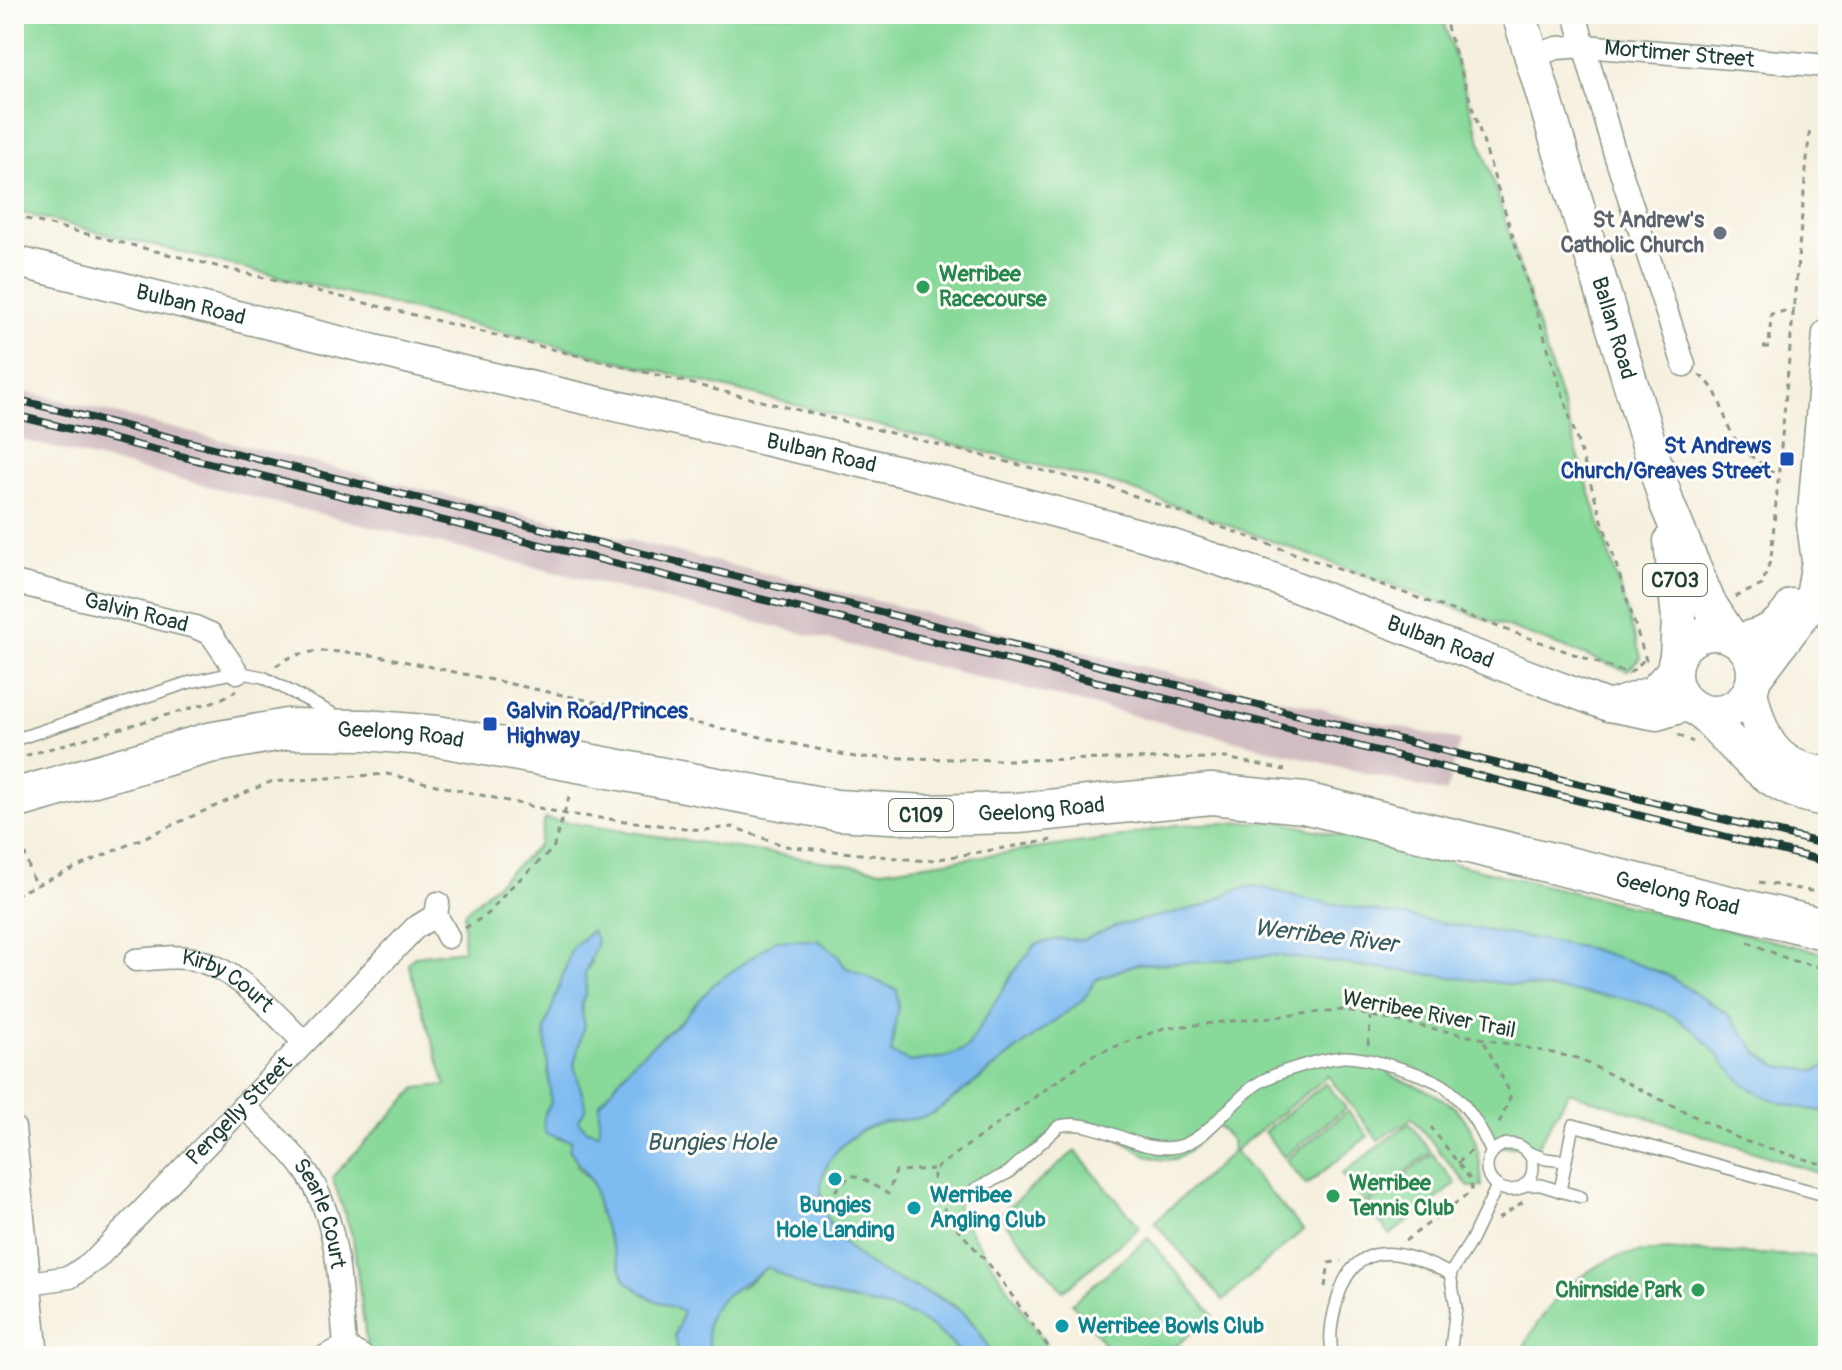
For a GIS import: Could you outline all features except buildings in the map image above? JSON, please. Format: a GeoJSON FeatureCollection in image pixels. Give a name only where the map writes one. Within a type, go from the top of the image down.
{"type":"FeatureCollection","features":[{"type":"Feature","properties":{"kind":"highway","name":"Geelong Road"},"geometry":{"type":"LineString","coordinates":[[14,799],[209,743],[287,729],[365,730],[437,736],[836,810],[926,815],[1018,813],[1211,794],[1304,803],[1828,930]]}},
{"type":"Feature","properties":{"kind":"main road","name":"Ballan Road"},"geometry":{"type":"LineString","coordinates":[[1519,14],[1667,504],[1708,602],[1733,637]]}},
{"type":"Feature","properties":{"kind":"main road","name":"Ballan Road"},"geometry":{"type":"LineString","coordinates":[[1662,668],[1679,619],[1667,504]]}},
{"type":"Feature","properties":{"kind":"main road"},"geometry":{"type":"LineString","coordinates":[[1662,668],[1691,639],[1704,634],[1733,637]]}},
{"type":"Feature","properties":{"kind":"main road","name":"C703"},"geometry":{"type":"LineString","coordinates":[[1733,637],[1750,655],[1758,727],[1776,753],[1802,769],[1828,774]]}},
{"type":"Feature","properties":{"kind":"main road","name":"C703"},"geometry":{"type":"LineString","coordinates":[[1662,668],[1679,694],[1767,778],[1783,788],[1828,799]]}},
{"type":"Feature","properties":{"kind":"main road"},"geometry":{"type":"LineString","coordinates":[[1696,709],[1730,710],[1752,687]]}},
{"type":"Feature","properties":{"kind":"street"},"geometry":{"type":"LineString","coordinates":[[1575,14],[1614,151],[1684,365]]}},
{"type":"Feature","properties":{"kind":"street","name":"Mortimer Street"},"geometry":{"type":"LineString","coordinates":[[1533,56],[1557,48],[1585,46],[1828,66]]}},
{"type":"Feature","properties":{"kind":"street","name":"Bulban Road"},"geometry":{"type":"LineString","coordinates":[[14,261],[419,361],[909,473],[1132,532],[1272,578],[1609,706],[1657,715],[1696,709]]}},
{"type":"Feature","properties":{"kind":"street"},"geometry":{"type":"LineString","coordinates":[[1733,637],[1762,634],[1784,618],[1793,602],[1812,524],[1824,433],[1828,334]]}},
{"type":"Feature","properties":{"kind":"street"},"geometry":{"type":"LineString","coordinates":[[1752,687],[1809,609],[1817,561],[1812,524]]}},
{"type":"Feature","properties":{"kind":"street","name":"Galvin Road"},"geometry":{"type":"LineString","coordinates":[[14,582],[195,627],[211,634],[237,672]]}},
{"type":"Feature","properties":{"kind":"street"},"geometry":{"type":"LineString","coordinates":[[1609,706],[1662,668]]}},
{"type":"Feature","properties":{"kind":"street","name":"Pengelly Street"},"geometry":{"type":"LineString","coordinates":[[30,1283],[70,1277],[96,1259],[437,908],[448,937]]}},
{"type":"Feature","properties":{"kind":"street","name":"Kirby Court"},"geometry":{"type":"LineString","coordinates":[[136,960],[191,958],[215,966],[233,976],[304,1042]]}},
{"type":"Feature","properties":{"kind":"street","name":"Searle Court"},"geometry":{"type":"LineString","coordinates":[[243,1106],[289,1150],[319,1194],[334,1244],[344,1353]]}},
{"type":"Feature","properties":{"kind":"street"},"geometry":{"type":"LineString","coordinates":[[14,1128],[37,1356]]}},
{"type":"Feature","properties":{"kind":"lane"},"geometry":{"type":"LineString","coordinates":[[14,740],[187,683],[237,672],[263,677],[365,730]]}},
{"type":"Feature","properties":{"kind":"lane"},"geometry":{"type":"LineString","coordinates":[[975,1189],[1008,1173],[1059,1126],[1088,1125],[1149,1145],[1179,1147],[1204,1133],[1241,1096],[1270,1077],[1343,1057],[1429,1078],[1446,1087],[1470,1112],[1485,1138],[1492,1153],[1488,1174],[1497,1186],[1511,1190],[1525,1185],[1541,1185],[1581,1197]]}},
{"type":"Feature","properties":{"kind":"lane"},"geometry":{"type":"LineString","coordinates":[[1560,1191],[1573,1125],[1828,1196]]}},
{"type":"Feature","properties":{"kind":"lane"},"geometry":{"type":"LineString","coordinates":[[1492,1153],[1505,1145],[1546,1159],[1564,1161]]}},
{"type":"Feature","properties":{"kind":"lane"},"geometry":{"type":"LineString","coordinates":[[1525,1185],[1533,1173],[1527,1152]]}},
{"type":"Feature","properties":{"kind":"lane"},"geometry":{"type":"LineString","coordinates":[[1450,1356],[1456,1307],[1450,1274],[1471,1241],[1497,1186]]}},
{"type":"Feature","properties":{"kind":"lane"},"geometry":{"type":"LineString","coordinates":[[1333,1356],[1331,1324],[1339,1292],[1346,1273],[1358,1262],[1390,1252],[1417,1256],[1450,1274]]}},
{"type":"Feature","properties":{"kind":"path"},"geometry":{"type":"LineString","coordinates":[[14,216],[1113,488],[1629,674],[1662,668],[1443,14]]}},
{"type":"Feature","properties":{"kind":"path"},"geometry":{"type":"LineString","coordinates":[[1731,598],[1762,585],[1768,574],[1810,126]]}},
{"type":"Feature","properties":{"kind":"path"},"geometry":{"type":"LineString","coordinates":[[1763,347],[1769,347],[1771,314],[1795,309]]}},
{"type":"Feature","properties":{"kind":"path"},"geometry":{"type":"LineString","coordinates":[[1684,365],[1712,383],[1735,439],[1747,454],[1777,476]]}},
{"type":"Feature","properties":{"kind":"path"},"geometry":{"type":"LineString","coordinates":[[14,759],[219,700],[299,654],[327,651],[379,656],[855,757],[1020,761],[1226,758],[1288,771]]}},
{"type":"Feature","properties":{"kind":"path"},"geometry":{"type":"LineString","coordinates":[[448,937],[488,914],[509,889],[553,849],[566,814],[577,763]]}},
{"type":"Feature","properties":{"kind":"path"},"geometry":{"type":"LineString","coordinates":[[14,835],[18,833],[35,886]]}},
{"type":"Feature","properties":{"kind":"path"},"geometry":{"type":"LineString","coordinates":[[1753,881],[1828,894]]}},
{"type":"Feature","properties":{"kind":"path","name":"Werribee River Trail"},"geometry":{"type":"LineString","coordinates":[[935,1169],[1093,1055],[1164,1028],[1342,1010],[1577,1058],[1744,1141],[1828,1166]]}},
{"type":"Feature","properties":{"kind":"path"},"geometry":{"type":"LineString","coordinates":[[1366,1061],[1371,1017]]}},
{"type":"Feature","properties":{"kind":"path"},"geometry":{"type":"LineString","coordinates":[[1458,1163],[1496,1129],[1511,1095],[1483,1041]]}},
{"type":"Feature","properties":{"kind":"path"},"geometry":{"type":"LineString","coordinates":[[835,1191],[851,1175],[888,1194],[896,1171],[935,1169],[933,1181],[948,1218],[993,1269],[1055,1356]]}},
{"type":"Feature","properties":{"kind":"path"},"geometry":{"type":"LineString","coordinates":[[939,1200],[975,1189]]}},
{"type":"Feature","properties":{"kind":"path"},"geometry":{"type":"LineString","coordinates":[[1489,1226],[1524,1201]]}},
{"type":"Feature","properties":{"kind":"shaded area"},"geometry":{"type":"Polygon","coordinates":[[[14,389],[1190,678],[1460,741],[1446,793],[14,438],[14,389]]]}},
{"type":"Feature","properties":{"kind":"green space","name":"Werribee Racecourse"},"geometry":{"type":"Polygon","coordinates":[[[14,14],[1441,14],[1641,657],[1628,671],[1118,485],[14,211],[14,14]]]}},
{"type":"Feature","properties":{"kind":"green space"},"geometry":{"type":"Polygon","coordinates":[[[545,819],[882,870],[1121,837],[1175,825],[1279,821],[1828,954],[1828,1066],[1813,1071],[1778,1066],[1759,1054],[1730,1016],[1667,975],[1587,948],[1316,901],[1253,886],[1235,890],[1205,906],[1116,926],[1084,940],[1060,939],[1013,973],[967,1048],[946,1057],[910,1062],[890,1053],[897,990],[845,967],[837,955],[818,940],[776,940],[714,984],[681,1021],[634,1061],[599,1104],[599,1133],[587,1130],[577,1121],[586,1108],[574,1065],[584,1024],[581,1004],[586,993],[585,973],[591,963],[591,931],[572,948],[545,1029],[551,1103],[545,1112],[557,1138],[572,1141],[578,1167],[593,1184],[600,1215],[741,1288],[768,1267],[812,1290],[910,1315],[944,1337],[963,1356],[368,1356],[353,1238],[332,1177],[417,1088],[446,1085],[408,963],[415,956],[463,950],[464,913],[538,846],[545,819]]]}},
{"type":"Feature","properties":{"kind":"green space"},"geometry":{"type":"Polygon","coordinates":[[[1272,955],[1624,998],[1661,1008],[1693,1029],[1781,1103],[1828,1112],[1828,1176],[1569,1092],[1531,1158],[1521,1147],[1498,1147],[1446,1087],[1385,1062],[1391,1076],[1432,1093],[1460,1113],[1475,1142],[1482,1187],[1469,1187],[1412,1118],[1378,1140],[1328,1076],[1234,1151],[1303,1230],[1223,1300],[1154,1222],[1233,1152],[1232,1141],[1217,1125],[1185,1154],[1167,1160],[1140,1152],[1098,1128],[1071,1124],[1044,1138],[1003,1177],[957,1191],[958,1212],[1053,1356],[992,1356],[970,1318],[957,1307],[876,1269],[855,1254],[827,1218],[822,1199],[822,1180],[829,1161],[844,1144],[874,1125],[920,1118],[936,1111],[1082,1001],[1096,980],[1136,964],[1208,962],[1272,955]]]}},
{"type":"Feature","properties":{"kind":"green space"},"geometry":{"type":"Polygon","coordinates":[[[1326,1083],[1346,1108],[1284,1157],[1264,1132],[1326,1083]]]}},
{"type":"Feature","properties":{"kind":"green space"},"geometry":{"type":"Polygon","coordinates":[[[1348,1111],[1368,1136],[1306,1185],[1286,1160],[1348,1111]]]}},
{"type":"Feature","properties":{"kind":"green space"},"geometry":{"type":"Polygon","coordinates":[[[1409,1123],[1431,1152],[1365,1203],[1342,1174],[1409,1123]]]}},
{"type":"Feature","properties":{"kind":"green space"},"geometry":{"type":"Polygon","coordinates":[[[1075,1151],[1140,1227],[1063,1291],[999,1215],[1075,1151]]]}},
{"type":"Feature","properties":{"kind":"green space"},"geometry":{"type":"Polygon","coordinates":[[[1433,1154],[1456,1184],[1390,1235],[1367,1205],[1433,1154]]]}},
{"type":"Feature","properties":{"kind":"green space"},"geometry":{"type":"Polygon","coordinates":[[[1148,1238],[1213,1315],[1164,1356],[1114,1356],[1072,1303],[1148,1238]]]}},
{"type":"Feature","properties":{"kind":"green space","name":"Chirnside Park"},"geometry":{"type":"Polygon","coordinates":[[[1664,1250],[1828,1257],[1828,1356],[1521,1356],[1545,1313],[1581,1277],[1615,1258],[1664,1250]]]}},
{"type":"Feature","properties":{"kind":"water"},"geometry":{"type":"Polygon","coordinates":[[[1254,886],[1316,901],[1587,948],[1667,975],[1730,1016],[1759,1054],[1778,1066],[1813,1071],[1828,1066],[1828,1112],[1783,1103],[1757,1092],[1738,1078],[1683,1022],[1624,998],[1272,955],[1208,962],[1136,964],[1096,979],[1082,1001],[936,1111],[920,1118],[866,1128],[844,1144],[829,1162],[822,1180],[822,1200],[827,1219],[855,1254],[876,1269],[957,1309],[970,1320],[992,1356],[963,1356],[946,1338],[911,1316],[812,1290],[768,1267],[729,1293],[712,1311],[707,1338],[712,1356],[679,1356],[675,1336],[683,1311],[649,1298],[625,1280],[600,1215],[593,1184],[569,1149],[572,1141],[546,1134],[544,1118],[551,1103],[545,1029],[572,948],[592,931],[597,942],[585,973],[586,993],[581,1004],[584,1024],[574,1065],[586,1108],[578,1121],[587,1130],[599,1133],[599,1104],[634,1061],[681,1021],[714,984],[776,940],[818,940],[837,955],[845,967],[897,990],[898,1005],[891,1053],[910,1062],[946,1057],[967,1048],[1013,973],[1036,944],[1060,939],[1084,940],[1116,926],[1204,906],[1235,890],[1254,886]]]}},
{"type":"Feature","properties":{"kind":"railway"},"geometry":{"type":"LineString","coordinates":[[14,399],[1828,845]]}},
{"type":"Feature","properties":{"kind":"railway"},"geometry":{"type":"LineString","coordinates":[[14,415],[1828,862]]}},
{"type":"Feature","properties":{"kind":"place","name":"St Andrew's Catholic Church"},"geometry":{"type":"Point","coordinates":[1720,233]}},
{"type":"Feature","properties":{"kind":"place","name":"Werribee Racecourse"},"geometry":{"type":"Point","coordinates":[923,287]}},
{"type":"Feature","properties":{"kind":"place","name":"St Andrews Church/Greaves Street"},"geometry":{"type":"Point","coordinates":[1787,459]}},
{"type":"Feature","properties":{"kind":"place","name":"Galvin Road/Princes Highway"},"geometry":{"type":"Point","coordinates":[490,724]}},
{"type":"Feature","properties":{"kind":"place","name":"Bungies Hole Landing"},"geometry":{"type":"Point","coordinates":[835,1179]}},
{"type":"Feature","properties":{"kind":"place","name":"Werribee Tennis Club"},"geometry":{"type":"Point","coordinates":[1333,1196]}},
{"type":"Feature","properties":{"kind":"place","name":"Werribee Angling Club"},"geometry":{"type":"Point","coordinates":[914,1208]}},
{"type":"Feature","properties":{"kind":"place","name":"Chirnside Park"},"geometry":{"type":"Point","coordinates":[1698,1290]}},
{"type":"Feature","properties":{"kind":"place","name":"Werribee Bowls Club"},"geometry":{"type":"Point","coordinates":[1062,1326]}},
{"type":"Feature","properties":{"kind":"water label","name":"Werribee River"},"geometry":{"type":"Point","coordinates":[1326,936]}},
{"type":"Feature","properties":{"kind":"water label","name":"Bungies Hole"},"geometry":{"type":"Point","coordinates":[711,1142]}}]}
